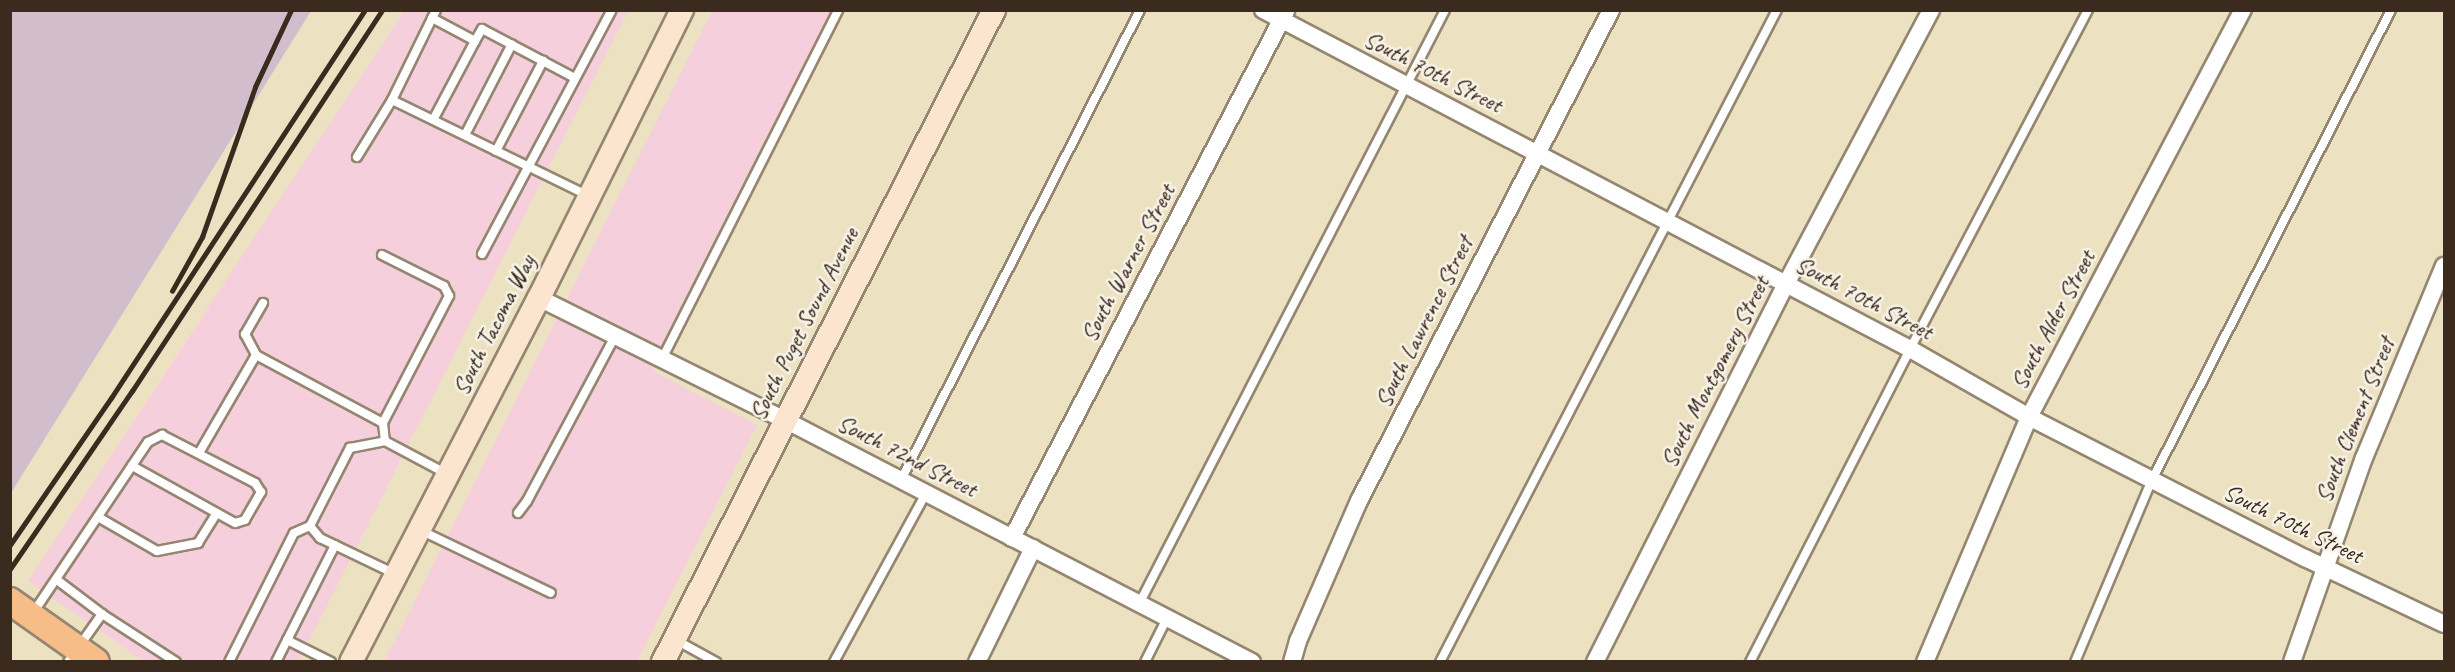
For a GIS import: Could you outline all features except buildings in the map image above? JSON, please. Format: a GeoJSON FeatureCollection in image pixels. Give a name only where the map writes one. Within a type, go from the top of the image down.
{"type":"FeatureCollection","features":[{"type":"Feature","properties":{"kind":"main road","name":"South Tacoma Way"},"geometry":{"type":"LineString","coordinates":[[351,662],[539,298],[682,10]]}},
{"type":"Feature","properties":{"kind":"main road","name":"South Puget Sound Avenue"},"geometry":{"type":"LineString","coordinates":[[663,662],[994,10]]}},
{"type":"Feature","properties":{"kind":"main road"},"geometry":{"type":"LineString","coordinates":[[10,601],[80,657]]}},
{"type":"Feature","properties":{"kind":"street","name":"South 70th Street"},"geometry":{"type":"LineString","coordinates":[[1263,10],[1284,15],[1406,85],[1910,349],[2029,417],[2324,566],[2445,624]]}},
{"type":"Feature","properties":{"kind":"street","name":"South Lawrence Street"},"geometry":{"type":"LineString","coordinates":[[1292,662],[1298,640],[1359,501],[1611,10]]}},
{"type":"Feature","properties":{"kind":"street","name":"South Montgomery Street"},"geometry":{"type":"LineString","coordinates":[[1595,662],[1786,284],[1931,10]]}},
{"type":"Feature","properties":{"kind":"street","name":"South Alder Street"},"geometry":{"type":"LineString","coordinates":[[1925,662],[2029,417],[2243,10]]}},
{"type":"Feature","properties":{"kind":"street","name":"South Warner Street"},"geometry":{"type":"LineString","coordinates":[[1012,538],[1284,15]]}},
{"type":"Feature","properties":{"kind":"street","name":"South Clement Street"},"geometry":{"type":"LineString","coordinates":[[2292,662],[2324,566],[2372,437],[2445,266]]}},
{"type":"Feature","properties":{"kind":"street","name":"South 72nd Street"},"geometry":{"type":"LineString","coordinates":[[539,298],[785,420],[1252,662]]}},
{"type":"Feature","properties":{"kind":"street"},"geometry":{"type":"LineString","coordinates":[[977,662],[1033,548]]}},
{"type":"Feature","properties":{"kind":"lane"},"geometry":{"type":"LineString","coordinates":[[482,254],[612,10]]}},
{"type":"Feature","properties":{"kind":"lane"},"geometry":{"type":"LineString","coordinates":[[662,359],[838,10]]}},
{"type":"Feature","properties":{"kind":"lane"},"geometry":{"type":"LineString","coordinates":[[901,480],[1140,10]]}},
{"type":"Feature","properties":{"kind":"lane"},"geometry":{"type":"LineString","coordinates":[[1139,604],[1445,10]]}},
{"type":"Feature","properties":{"kind":"lane"},"geometry":{"type":"LineString","coordinates":[[1440,662],[1777,10]]}},
{"type":"Feature","properties":{"kind":"lane"},"geometry":{"type":"LineString","coordinates":[[1750,662],[1910,349],[2088,10]]}},
{"type":"Feature","properties":{"kind":"lane"},"geometry":{"type":"LineString","coordinates":[[2075,662],[2152,480],[2391,10]]}},
{"type":"Feature","properties":{"kind":"lane"},"geometry":{"type":"LineString","coordinates":[[357,157],[392,100],[434,14],[475,41]]}},
{"type":"Feature","properties":{"kind":"lane"},"geometry":{"type":"LineString","coordinates":[[433,120],[482,28],[575,78]]}},
{"type":"Feature","properties":{"kind":"lane"},"geometry":{"type":"LineString","coordinates":[[465,135],[512,44]]}},
{"type":"Feature","properties":{"kind":"lane"},"geometry":{"type":"LineString","coordinates":[[496,151],[543,61]]}},
{"type":"Feature","properties":{"kind":"lane"},"geometry":{"type":"LineString","coordinates":[[392,100],[590,196]]}},
{"type":"Feature","properties":{"kind":"lane"},"geometry":{"type":"LineString","coordinates":[[382,255],[444,286],[449,296],[383,423],[385,441]]}},
{"type":"Feature","properties":{"kind":"lane"},"geometry":{"type":"LineString","coordinates":[[263,303],[245,334],[256,355],[383,423]]}},
{"type":"Feature","properties":{"kind":"lane"},"geometry":{"type":"LineString","coordinates":[[518,513],[528,501],[615,336]]}},
{"type":"Feature","properties":{"kind":"lane"},"geometry":{"type":"LineString","coordinates":[[199,453],[256,355]]}},
{"type":"Feature","properties":{"kind":"lane"},"geometry":{"type":"LineString","coordinates":[[31,616],[148,442],[162,435],[255,483],[261,492],[245,520],[235,523],[132,466]]}},
{"type":"Feature","properties":{"kind":"lane"},"geometry":{"type":"LineString","coordinates":[[229,662],[294,533],[310,526],[350,448],[385,441],[448,475]]}},
{"type":"Feature","properties":{"kind":"lane"},"geometry":{"type":"LineString","coordinates":[[834,662],[926,493]]}},
{"type":"Feature","properties":{"kind":"lane"},"geometry":{"type":"LineString","coordinates":[[98,517],[158,551],[198,543],[216,514]]}},
{"type":"Feature","properties":{"kind":"lane"},"geometry":{"type":"LineString","coordinates":[[310,526],[320,538],[396,574]]}},
{"type":"Feature","properties":{"kind":"lane"},"geometry":{"type":"LineString","coordinates":[[419,530],[552,593]]}},
{"type":"Feature","properties":{"kind":"lane"},"geometry":{"type":"LineString","coordinates":[[276,662],[335,545]]}},
{"type":"Feature","properties":{"kind":"lane"},"geometry":{"type":"LineString","coordinates":[[57,580],[165,659],[176,662]]}},
{"type":"Feature","properties":{"kind":"lane"},"geometry":{"type":"LineString","coordinates":[[80,657],[102,614]]}},
{"type":"Feature","properties":{"kind":"lane"},"geometry":{"type":"LineString","coordinates":[[1145,662],[1167,618]]}},
{"type":"Feature","properties":{"kind":"lane"},"geometry":{"type":"LineString","coordinates":[[674,639],[716,662]]}},
{"type":"Feature","properties":{"kind":"lane"},"geometry":{"type":"LineString","coordinates":[[287,640],[331,662]]}},
{"type":"Feature","properties":{"kind":"shaded area"},"geometry":{"type":"Polygon","coordinates":[[[10,11],[311,11],[11,493],[10,11]]]}},
{"type":"Feature","properties":{"kind":"shaded area"},"geometry":{"type":"Polygon","coordinates":[[[404,11],[628,11],[299,661],[143,661],[28,581],[404,11]]]}},
{"type":"Feature","properties":{"kind":"shaded area"},"geometry":{"type":"Polygon","coordinates":[[[712,11],[834,11],[653,371],[757,425],[637,661],[384,662],[712,11]]]}},
{"type":"Feature","properties":{"kind":"railway"},"geometry":{"type":"LineString","coordinates":[[172,291],[202,237],[255,87],[291,10]]}},
{"type":"Feature","properties":{"kind":"railway"},"geometry":{"type":"LineString","coordinates":[[10,545],[111,398],[365,10]]}},
{"type":"Feature","properties":{"kind":"railway"},"geometry":{"type":"LineString","coordinates":[[10,569],[132,391],[382,10]]}}]}
